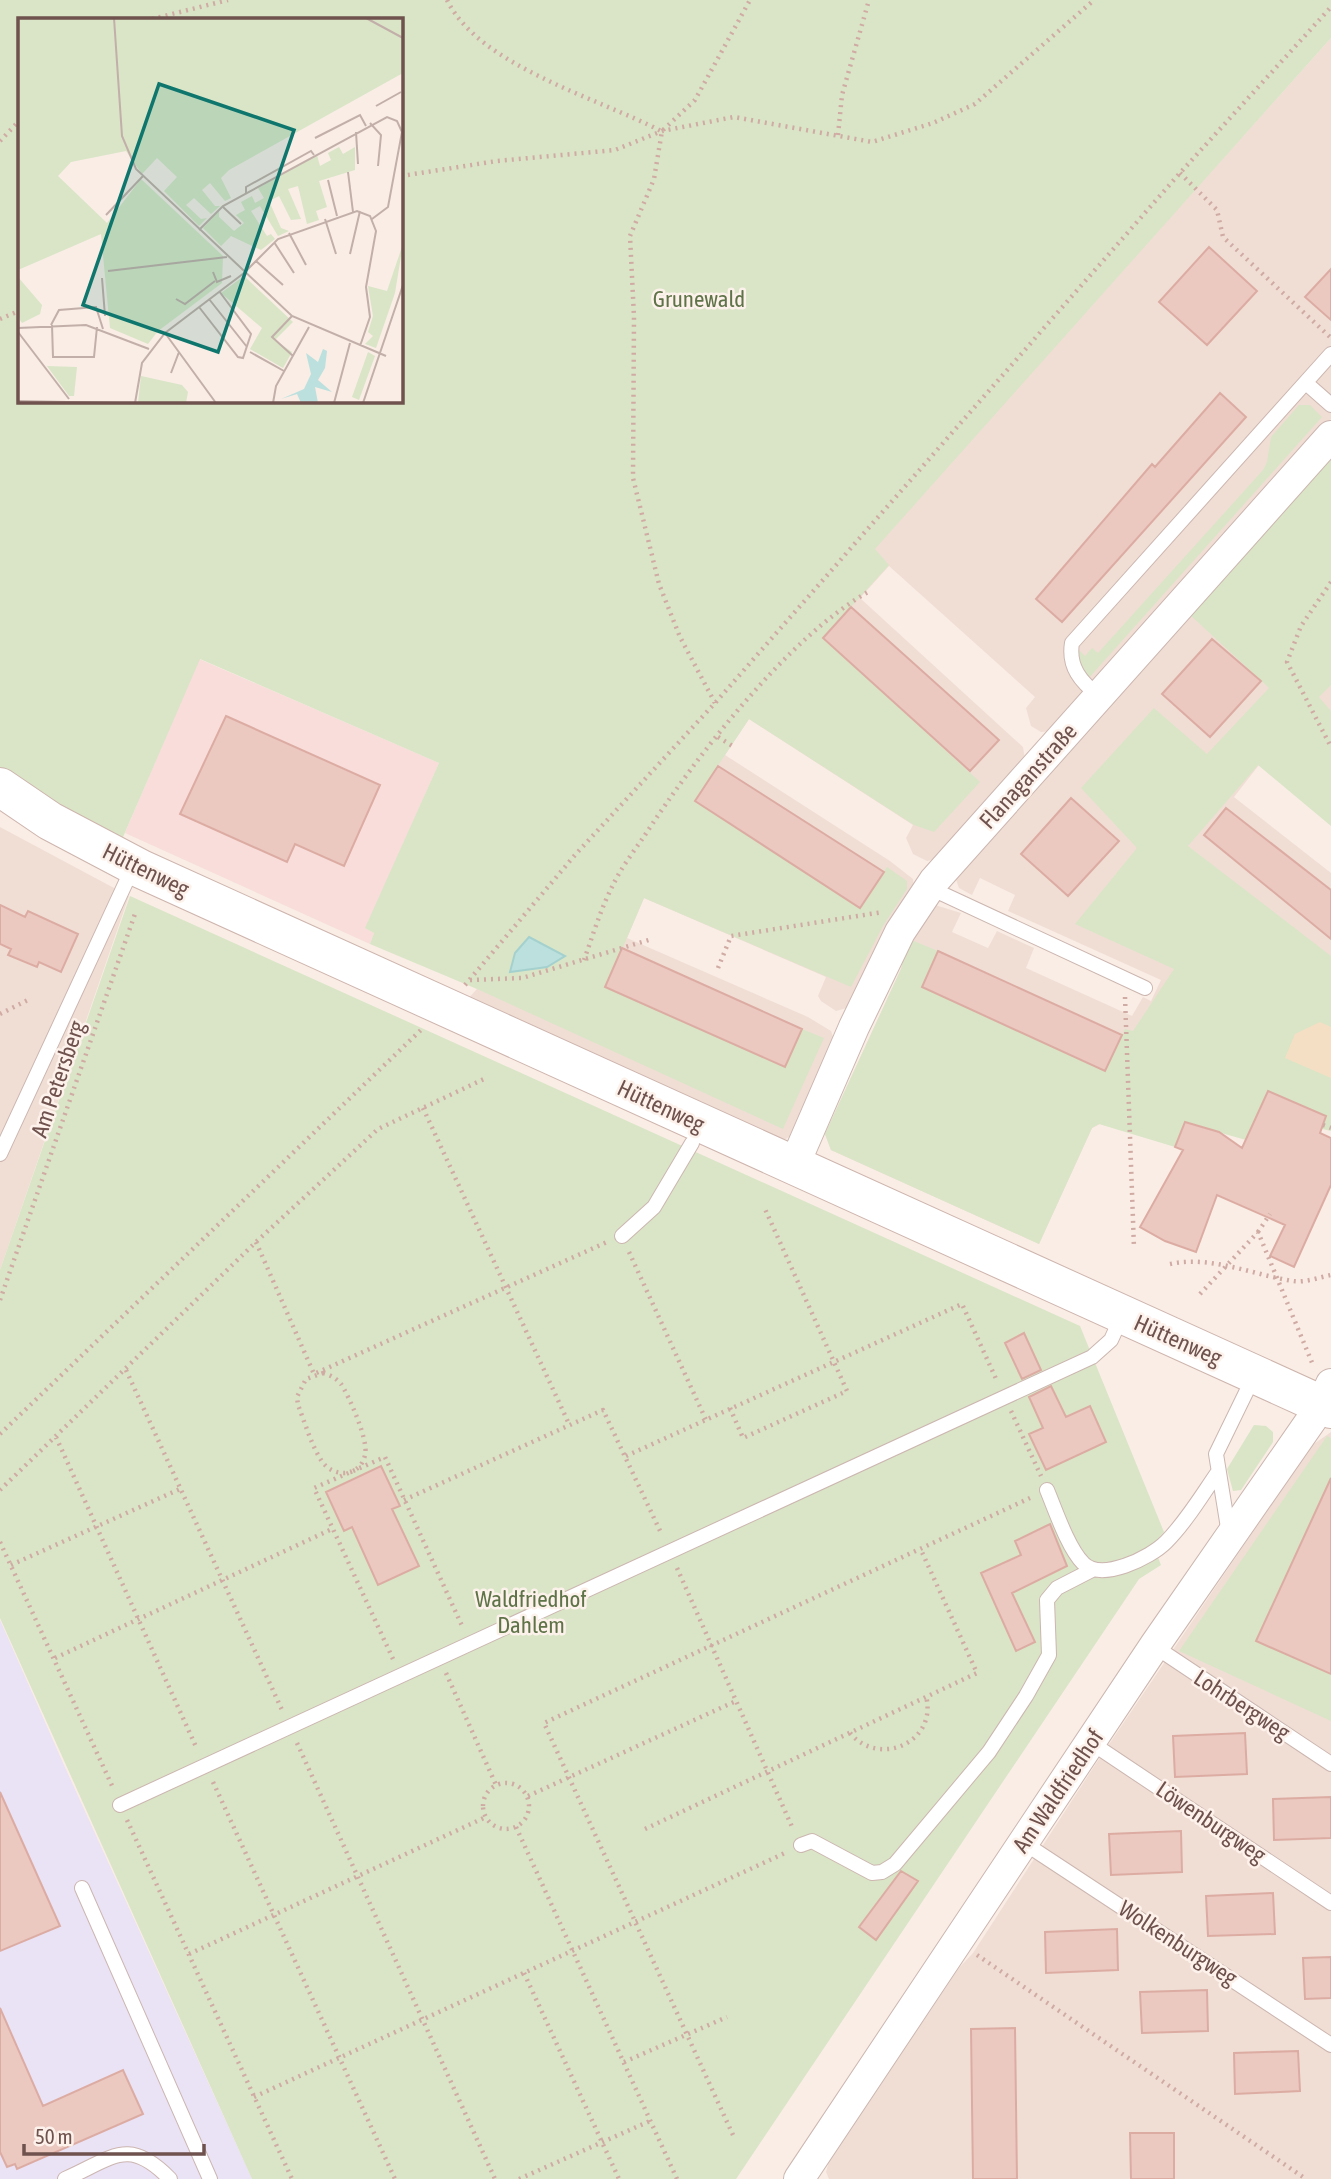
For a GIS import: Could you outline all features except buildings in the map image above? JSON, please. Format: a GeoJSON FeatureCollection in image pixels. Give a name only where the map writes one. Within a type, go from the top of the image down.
{"type":"FeatureCollection","features":[{"type":"Feature","properties":{"kind":"main road","name":"Hüttenweg"},"geometry":{"type":"LineString","coordinates":[[0,787],[50,821],[137,867],[447,1004],[703,1126],[795,1163],[1255,1374],[1325,1393]]}},
{"type":"Feature","properties":{"kind":"street","name":"Flanaganstraße"},"geometry":{"type":"LineString","coordinates":[[795,1163],[854,1027],[900,932],[930,888],[1331,436]]}},
{"type":"Feature","properties":{"kind":"street","name":"Am Waldfriedhof"},"geometry":{"type":"LineString","coordinates":[[802,2178],[1325,1393]]}},
{"type":"Feature","properties":{"kind":"lane"},"geometry":{"type":"LineString","coordinates":[[1098,696],[1083,683],[1070,659],[1072,643],[1331,354]]}},
{"type":"Feature","properties":{"kind":"lane"},"geometry":{"type":"LineString","coordinates":[[1306,383],[1331,405]]}},
{"type":"Feature","properties":{"kind":"lane"},"geometry":{"type":"LineString","coordinates":[[0,1154],[137,867]]}},
{"type":"Feature","properties":{"kind":"lane"},"geometry":{"type":"LineString","coordinates":[[930,888],[1145,988]]}},
{"type":"Feature","properties":{"kind":"lane"},"geometry":{"type":"LineString","coordinates":[[622,1236],[654,1207],[692,1143]]}},
{"type":"Feature","properties":{"kind":"lane"},"geometry":{"type":"LineString","coordinates":[[120,1805],[1092,1356],[1111,1340],[1122,1315]]}},
{"type":"Feature","properties":{"kind":"lane"},"geometry":{"type":"LineString","coordinates":[[1229,1535],[1216,1454],[1255,1374]]}},
{"type":"Feature","properties":{"kind":"lane"},"geometry":{"type":"LineString","coordinates":[[801,1845],[812,1842],[872,1873],[883,1872],[895,1864],[982,1761],[1026,1696],[1049,1656],[1047,1600],[1057,1588],[1092,1570],[1110,1570],[1155,1550],[1166,1542],[1218,1472]]}},
{"type":"Feature","properties":{"kind":"lane"},"geometry":{"type":"LineString","coordinates":[[1047,1490],[1081,1562],[1092,1570]]}},
{"type":"Feature","properties":{"kind":"lane","name":"Lohrbergweg"},"geometry":{"type":"LineString","coordinates":[[1154,1646],[1331,1764]]}},
{"type":"Feature","properties":{"kind":"lane","name":"Löwenburgweg"},"geometry":{"type":"LineString","coordinates":[[1090,1742],[1331,1903]]}},
{"type":"Feature","properties":{"kind":"lane","name":"Wolkenburgweg"},"geometry":{"type":"LineString","coordinates":[[1024,1843],[1331,2045]]}},
{"type":"Feature","properties":{"kind":"lane"},"geometry":{"type":"LineString","coordinates":[[82,1888],[210,2179]]}},
{"type":"Feature","properties":{"kind":"lane"},"geometry":{"type":"LineString","coordinates":[[65,2179],[122,2154],[139,2154],[154,2162],[170,2179]]}},
{"type":"Feature","properties":{"kind":"path"},"geometry":{"type":"LineString","coordinates":[[156,18],[228,0]]}},
{"type":"Feature","properties":{"kind":"path"},"geometry":{"type":"LineString","coordinates":[[447,0],[467,31],[556,86],[633,116],[662,131]]}},
{"type":"Feature","properties":{"kind":"path"},"geometry":{"type":"LineString","coordinates":[[715,703],[680,637],[659,584],[633,478],[634,317],[630,236],[654,179],[662,131],[695,100],[750,0]]}},
{"type":"Feature","properties":{"kind":"path"},"geometry":{"type":"LineString","coordinates":[[838,135],[842,95],[869,0]]}},
{"type":"Feature","properties":{"kind":"path"},"geometry":{"type":"LineString","coordinates":[[402,176],[497,161],[615,150],[662,131],[734,117],[872,142],[933,122],[975,104],[1094,0]]}},
{"type":"Feature","properties":{"kind":"path"},"geometry":{"type":"LineString","coordinates":[[0,1434],[447,1004],[575,855],[715,703],[1180,173],[1331,7]]}},
{"type":"Feature","properties":{"kind":"path"},"geometry":{"type":"LineString","coordinates":[[0,141],[18,122]]}},
{"type":"Feature","properties":{"kind":"path"},"geometry":{"type":"LineString","coordinates":[[1180,173],[1217,209],[1223,237],[1331,338]]}},
{"type":"Feature","properties":{"kind":"path"},"geometry":{"type":"LineString","coordinates":[[0,320],[18,311]]}},
{"type":"Feature","properties":{"kind":"path"},"geometry":{"type":"LineString","coordinates":[[1331,582],[1301,626],[1287,662],[1331,747]]}},
{"type":"Feature","properties":{"kind":"path"},"geometry":{"type":"LineString","coordinates":[[584,960],[613,885],[670,796],[738,710],[807,639],[848,604],[868,592]]}},
{"type":"Feature","properties":{"kind":"path"},"geometry":{"type":"LineString","coordinates":[[718,737],[734,747]]}},
{"type":"Feature","properties":{"kind":"path","name":"Am Petersberg"},"geometry":{"type":"LineString","coordinates":[[0,1300],[139,903],[137,867]]}},
{"type":"Feature","properties":{"kind":"path"},"geometry":{"type":"LineString","coordinates":[[718,968],[731,936],[897,910]]}},
{"type":"Feature","properties":{"kind":"path"},"geometry":{"type":"LineString","coordinates":[[447,1004],[522,978],[652,939]]}},
{"type":"Feature","properties":{"kind":"path"},"geometry":{"type":"LineString","coordinates":[[1125,979],[1133,1248]]}},
{"type":"Feature","properties":{"kind":"path"},"geometry":{"type":"LineString","coordinates":[[0,1014],[28,1000]]}},
{"type":"Feature","properties":{"kind":"path"},"geometry":{"type":"LineString","coordinates":[[0,1490],[256,1242],[378,1129],[484,1079]]}},
{"type":"Feature","properties":{"kind":"path"},"geometry":{"type":"LineString","coordinates":[[423,1108],[569,1424]]}},
{"type":"Feature","properties":{"kind":"path"},"geometry":{"type":"LineString","coordinates":[[1323,1125],[1331,1128]]}},
{"type":"Feature","properties":{"kind":"path"},"geometry":{"type":"LineString","coordinates":[[730,1408],[743,1438],[847,1391],[765,1209]]}},
{"type":"Feature","properties":{"kind":"path"},"geometry":{"type":"LineString","coordinates":[[1200,1294],[1258,1232],[1270,1214]]}},
{"type":"Feature","properties":{"kind":"path"},"geometry":{"type":"LineString","coordinates":[[1258,1232],[1325,1393]]}},
{"type":"Feature","properties":{"kind":"path"},"geometry":{"type":"LineString","coordinates":[[314,1374],[332,1376],[342,1387],[363,1435],[366,1454],[361,1465],[351,1472],[338,1474],[321,1460],[298,1405],[301,1388],[306,1379],[314,1374],[622,1236],[706,1420]]}},
{"type":"Feature","properties":{"kind":"path"},"geometry":{"type":"LineString","coordinates":[[256,1242],[314,1374]]}},
{"type":"Feature","properties":{"kind":"path"},"geometry":{"type":"LineString","coordinates":[[1170,1264],[1186,1261],[1226,1266],[1275,1275],[1296,1282],[1331,1275]]}},
{"type":"Feature","properties":{"kind":"path"},"geometry":{"type":"LineString","coordinates":[[626,1456],[878,1341]]}},
{"type":"Feature","properties":{"kind":"path"},"geometry":{"type":"LineString","coordinates":[[126,1370],[495,2179]]}},
{"type":"Feature","properties":{"kind":"path"},"geometry":{"type":"LineString","coordinates":[[404,1500],[603,1410],[654,1518]]}},
{"type":"Feature","properties":{"kind":"path"},"geometry":{"type":"LineString","coordinates":[[56,1437],[395,2179]]}},
{"type":"Feature","properties":{"kind":"path"},"geometry":{"type":"LineString","coordinates":[[400,1676],[314,1488],[385,1457],[471,1644]]}},
{"type":"Feature","properties":{"kind":"path"},"geometry":{"type":"LineString","coordinates":[[11,1565],[180,1489]]}},
{"type":"Feature","properties":{"kind":"path"},"geometry":{"type":"LineString","coordinates":[[733,2134],[544,1723],[969,1527]]}},
{"type":"Feature","properties":{"kind":"path"},"geometry":{"type":"LineString","coordinates":[[55,1658],[332,1529]]}},
{"type":"Feature","properties":{"kind":"path"},"geometry":{"type":"LineString","coordinates":[[0,1542],[292,2179]]}},
{"type":"Feature","properties":{"kind":"path"},"geometry":{"type":"LineString","coordinates":[[645,1829],[977,1673],[921,1550]]}},
{"type":"Feature","properties":{"kind":"path"},"geometry":{"type":"LineString","coordinates":[[254,2097],[801,1845],[684,1583]]}},
{"type":"Feature","properties":{"kind":"path"},"geometry":{"type":"LineString","coordinates":[[440,1659],[496,1785]]}},
{"type":"Feature","properties":{"kind":"path"},"geometry":{"type":"LineString","coordinates":[[850,1733],[858,1743],[878,1750],[905,1745],[923,1730],[928,1719],[926,1696]]}},
{"type":"Feature","properties":{"kind":"path"},"geometry":{"type":"LineString","coordinates":[[528,1796],[736,1702]]}},
{"type":"Feature","properties":{"kind":"path"},"geometry":{"type":"LineString","coordinates":[[496,1785],[518,1785],[528,1796],[529,1811],[516,1827],[499,1828],[486,1817],[483,1802],[496,1785]]}},
{"type":"Feature","properties":{"kind":"path"},"geometry":{"type":"LineString","coordinates":[[189,1954],[486,1817]]}},
{"type":"Feature","properties":{"kind":"path"},"geometry":{"type":"LineString","coordinates":[[516,1827],[677,2179]]}},
{"type":"Feature","properties":{"kind":"path"},"geometry":{"type":"LineString","coordinates":[[973,1953],[1306,2179]]}},
{"type":"Feature","properties":{"kind":"path"},"geometry":{"type":"LineString","coordinates":[[524,1973],[619,2179]]}},
{"type":"Feature","properties":{"kind":"path"},"geometry":{"type":"LineString","coordinates":[[624,2062],[727,2017]]}},
{"type":"Feature","properties":{"kind":"path"},"geometry":{"type":"LineString","coordinates":[[519,2179],[650,2121]]}},
{"type":"Feature","properties":{"kind":"shaded area"},"geometry":{"type":"Polygon","coordinates":[[[1331,38],[1331,419],[1052,731],[1041,732],[1031,726],[1026,708],[1035,697],[889,566],[860,598],[1023,747],[1025,759],[936,859],[927,861],[913,854],[906,838],[913,825],[749,719],[725,755],[890,861],[913,879],[914,889],[850,1007],[836,1011],[821,1001],[818,996],[826,977],[644,898],[627,938],[808,1017],[831,1031],[835,1042],[794,1134],[784,1140],[467,1000],[1331,38]]]}},
{"type":"Feature","properties":{"kind":"shaded area"},"geometry":{"type":"Polygon","coordinates":[[[1331,451],[1331,821],[1259,765],[1234,797],[1331,873],[1331,1086],[1289,1031],[1092,1128],[1039,1244],[831,1150],[825,1134],[901,969],[909,939],[935,905],[961,913],[952,932],[988,948],[997,931],[1034,948],[1026,968],[1132,1016],[1143,997],[1151,1001],[1161,980],[1008,911],[1015,895],[980,878],[972,895],[959,888],[955,877],[1331,451]]]}},
{"type":"Feature","properties":{"kind":"shaded area"},"geometry":{"type":"Polygon","coordinates":[[[199,659],[439,763],[366,928],[374,933],[370,944],[125,833],[199,659]]]}},
{"type":"Feature","properties":{"kind":"shaded area"},"geometry":{"type":"Polygon","coordinates":[[[0,827],[129,896],[0,1270],[0,827]]]}},
{"type":"Feature","properties":{"kind":"shaded area"},"geometry":{"type":"Polygon","coordinates":[[[1331,1432],[1331,2179],[829,2179],[826,2172],[829,2161],[959,1968],[973,1953],[1095,1765],[1311,1446],[1331,1432]]]}},
{"type":"Feature","properties":{"kind":"shaded area"},"geometry":{"type":"Polygon","coordinates":[[[0,1620],[63,1763],[252,2179],[0,2179],[0,1620]]]}},
{"type":"Feature","properties":{"kind":"green space","name":"Grunewald"},"geometry":{"type":"Polygon","coordinates":[[[0,0],[1331,0],[1331,38],[875,549],[889,565],[823,638],[980,782],[934,832],[914,825],[749,719],[695,800],[860,908],[887,867],[907,881],[907,889],[883,926],[851,987],[644,898],[606,987],[785,1067],[802,1029],[824,1038],[783,1129],[477,989],[370,944],[374,933],[365,928],[439,763],[200,659],[120,844],[0,773],[0,0]]]}},
{"type":"Feature","properties":{"kind":"green space"},"geometry":{"type":"Polygon","coordinates":[[[1299,405],[1310,405],[1322,417],[1087,680],[1078,649],[1085,656],[1092,648],[1098,653],[1263,470],[1271,437],[1299,405]]]}},
{"type":"Feature","properties":{"kind":"green space"},"geometry":{"type":"Polygon","coordinates":[[[1331,451],[1331,685],[1319,697],[1331,711],[1331,826],[1258,765],[1188,846],[1331,956],[1331,1131],[1258,1114],[1246,1140],[1186,1123],[1175,1147],[1099,1124],[1092,1128],[1039,1244],[831,1150],[825,1134],[901,969],[909,939],[938,951],[922,987],[1105,1070],[1125,1029],[1133,1031],[1174,969],[1075,924],[1137,848],[1081,788],[1154,708],[1207,754],[1269,688],[1188,613],[1331,451]]]}},
{"type":"Feature","properties":{"kind":"green space","name":"Waldfriedhof Dahlem"},"geometry":{"type":"Polygon","coordinates":[[[130,896],[1080,1326],[1164,1532],[1153,1545],[1161,1565],[1139,1579],[736,2179],[252,2179],[0,1618],[0,1270],[130,896]]]}},
{"type":"Feature","properties":{"kind":"green space"},"geometry":{"type":"Polygon","coordinates":[[[1254,1425],[1266,1426],[1273,1432],[1273,1442],[1241,1490],[1233,1491],[1227,1469],[1254,1425]]]}},
{"type":"Feature","properties":{"kind":"green space"},"geometry":{"type":"Polygon","coordinates":[[[1327,1436],[1331,1438],[1331,1721],[1179,1651],[1327,1436]]]}},
{"type":"Feature","properties":{"kind":"sand"},"geometry":{"type":"Polygon","coordinates":[[[1320,1022],[1331,1027],[1331,1078],[1285,1058],[1295,1034],[1320,1022]]]}},
{"type":"Feature","properties":{"kind":"water"},"geometry":{"type":"Polygon","coordinates":[[[529,937],[565,956],[547,967],[510,972],[515,953],[529,937]]]}}]}
